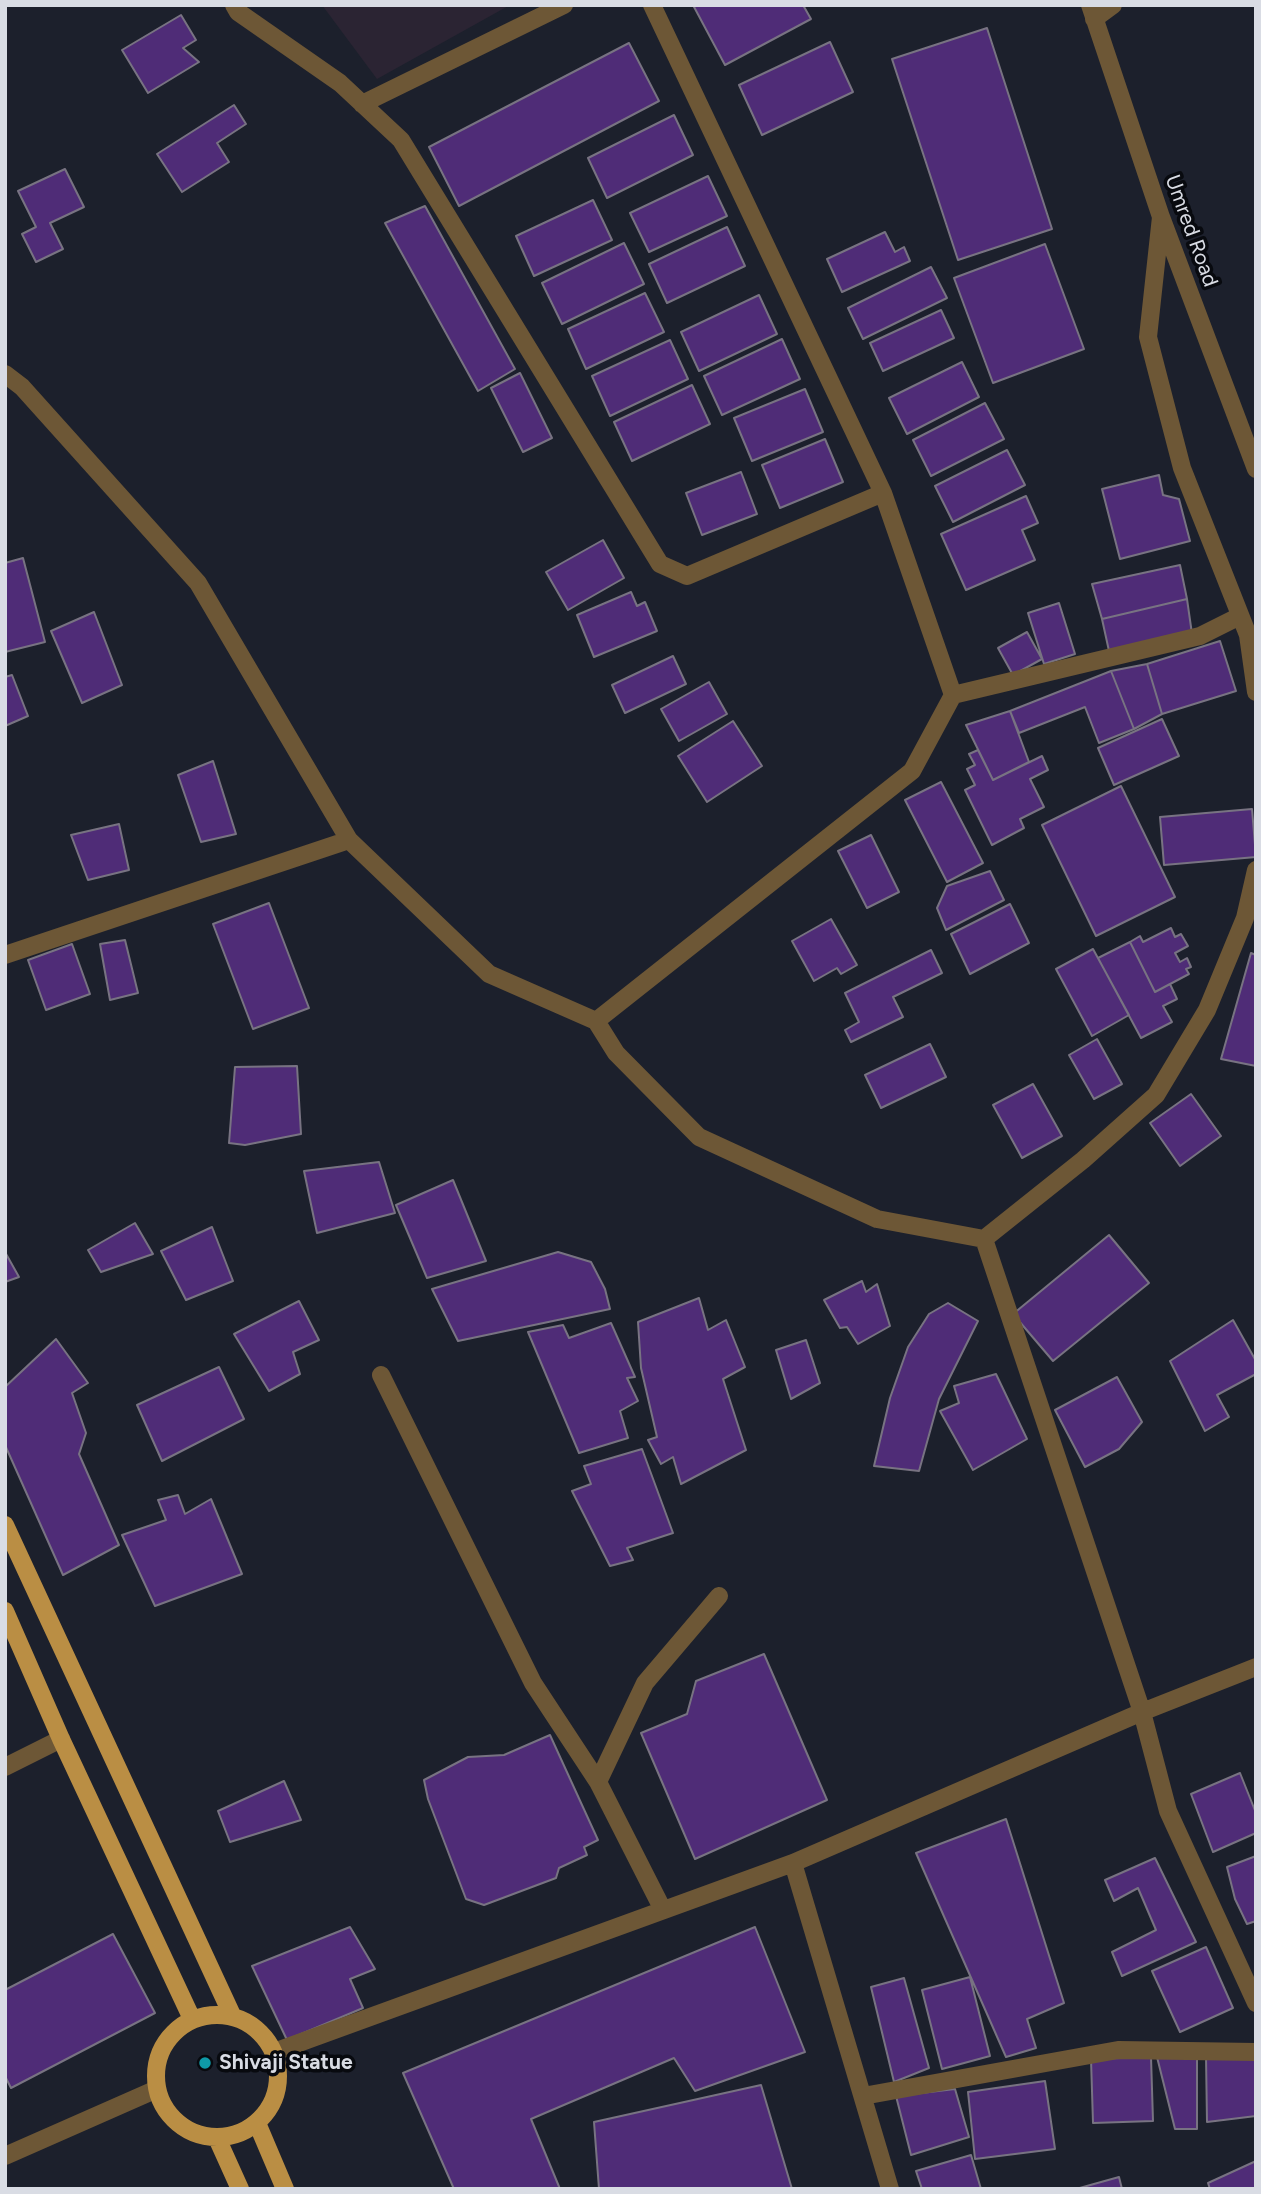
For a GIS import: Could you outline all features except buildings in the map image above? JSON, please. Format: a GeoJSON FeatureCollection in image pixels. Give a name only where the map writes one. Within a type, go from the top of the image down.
{"type":"FeatureCollection","features":[{"type":"Feature","properties":{"kind":"main road"},"geometry":{"type":"LineString","coordinates":[[5,1525],[232,2015]]}},
{"type":"Feature","properties":{"kind":"main road"},"geometry":{"type":"LineString","coordinates":[[5,1611],[61,1739],[192,2019]]}},
{"type":"Feature","properties":{"kind":"main road"},"geometry":{"type":"LineString","coordinates":[[212,2014],[232,2015],[249,2023],[265,2036],[274,2052],[279,2071],[277,2091],[269,2108],[257,2123],[238,2134],[217,2137],[197,2134],[178,2124],[164,2109],[157,2089],[155,2068],[162,2048],[174,2031],[192,2019],[212,2014]]}},
{"type":"Feature","properties":{"kind":"main road"},"geometry":{"type":"LineString","coordinates":[[257,2123],[285,2189]]}},
{"type":"Feature","properties":{"kind":"main road"},"geometry":{"type":"LineString","coordinates":[[217,2137],[240,2189]]}},
{"type":"Feature","properties":{"kind":"street"},"geometry":{"type":"LineString","coordinates":[[234,5],[238,12],[340,83],[401,140],[660,564],[687,576],[883,493]]}},
{"type":"Feature","properties":{"kind":"street"},"geometry":{"type":"LineString","coordinates":[[362,104],[564,5]]}},
{"type":"Feature","properties":{"kind":"street"},"geometry":{"type":"LineString","coordinates":[[596,1021],[912,771],[953,695],[883,493],[652,5]]}},
{"type":"Feature","properties":{"kind":"street"},"geometry":{"type":"LineString","coordinates":[[1092,12],[1112,5]]}},
{"type":"Feature","properties":{"kind":"street","name":"Umred Road"},"geometry":{"type":"LineString","coordinates":[[1092,12],[1161,217],[1256,469]]}},
{"type":"Feature","properties":{"kind":"street"},"geometry":{"type":"LineString","coordinates":[[1161,217],[1148,337],[1182,468],[1248,635],[1256,692]]}},
{"type":"Feature","properties":{"kind":"street"},"geometry":{"type":"LineString","coordinates":[[5,374],[22,387],[198,583],[349,840],[489,974],[596,1021],[616,1053],[699,1137],[877,1219],[984,1239],[1083,1160],[1156,1095],[1206,1010],[1245,918],[1256,870]]}},
{"type":"Feature","properties":{"kind":"street"},"geometry":{"type":"LineString","coordinates":[[953,695],[1200,636],[1240,615]]}},
{"type":"Feature","properties":{"kind":"street"},"geometry":{"type":"LineString","coordinates":[[5,955],[349,840]]}},
{"type":"Feature","properties":{"kind":"street"},"geometry":{"type":"LineString","coordinates":[[984,1239],[1142,1712],[1168,1811],[1256,2003]]}},
{"type":"Feature","properties":{"kind":"street"},"geometry":{"type":"LineString","coordinates":[[381,1375],[533,1683],[598,1782],[663,1910]]}},
{"type":"Feature","properties":{"kind":"street"},"geometry":{"type":"LineString","coordinates":[[598,1782],[645,1683],[719,1596]]}},
{"type":"Feature","properties":{"kind":"street"},"geometry":{"type":"LineString","coordinates":[[274,2052],[793,1863],[1142,1712],[1256,1667]]}},
{"type":"Feature","properties":{"kind":"street"},"geometry":{"type":"LineString","coordinates":[[5,1767],[61,1739]]}},
{"type":"Feature","properties":{"kind":"street"},"geometry":{"type":"LineString","coordinates":[[793,1863],[890,2189]]}},
{"type":"Feature","properties":{"kind":"street"},"geometry":{"type":"LineString","coordinates":[[863,2096],[1118,2050],[1256,2052]]}},
{"type":"Feature","properties":{"kind":"street"},"geometry":{"type":"LineString","coordinates":[[5,2156],[157,2089]]}},
{"type":"Feature","properties":{"kind":"shaded area"},"geometry":{"type":"Polygon","coordinates":[[[322,5],[510,5],[377,79],[322,5]]]}},
{"type":"Feature","properties":{"kind":"place","name":"Shivaji Statue"},"geometry":{"type":"Point","coordinates":[205,2063]}}]}
